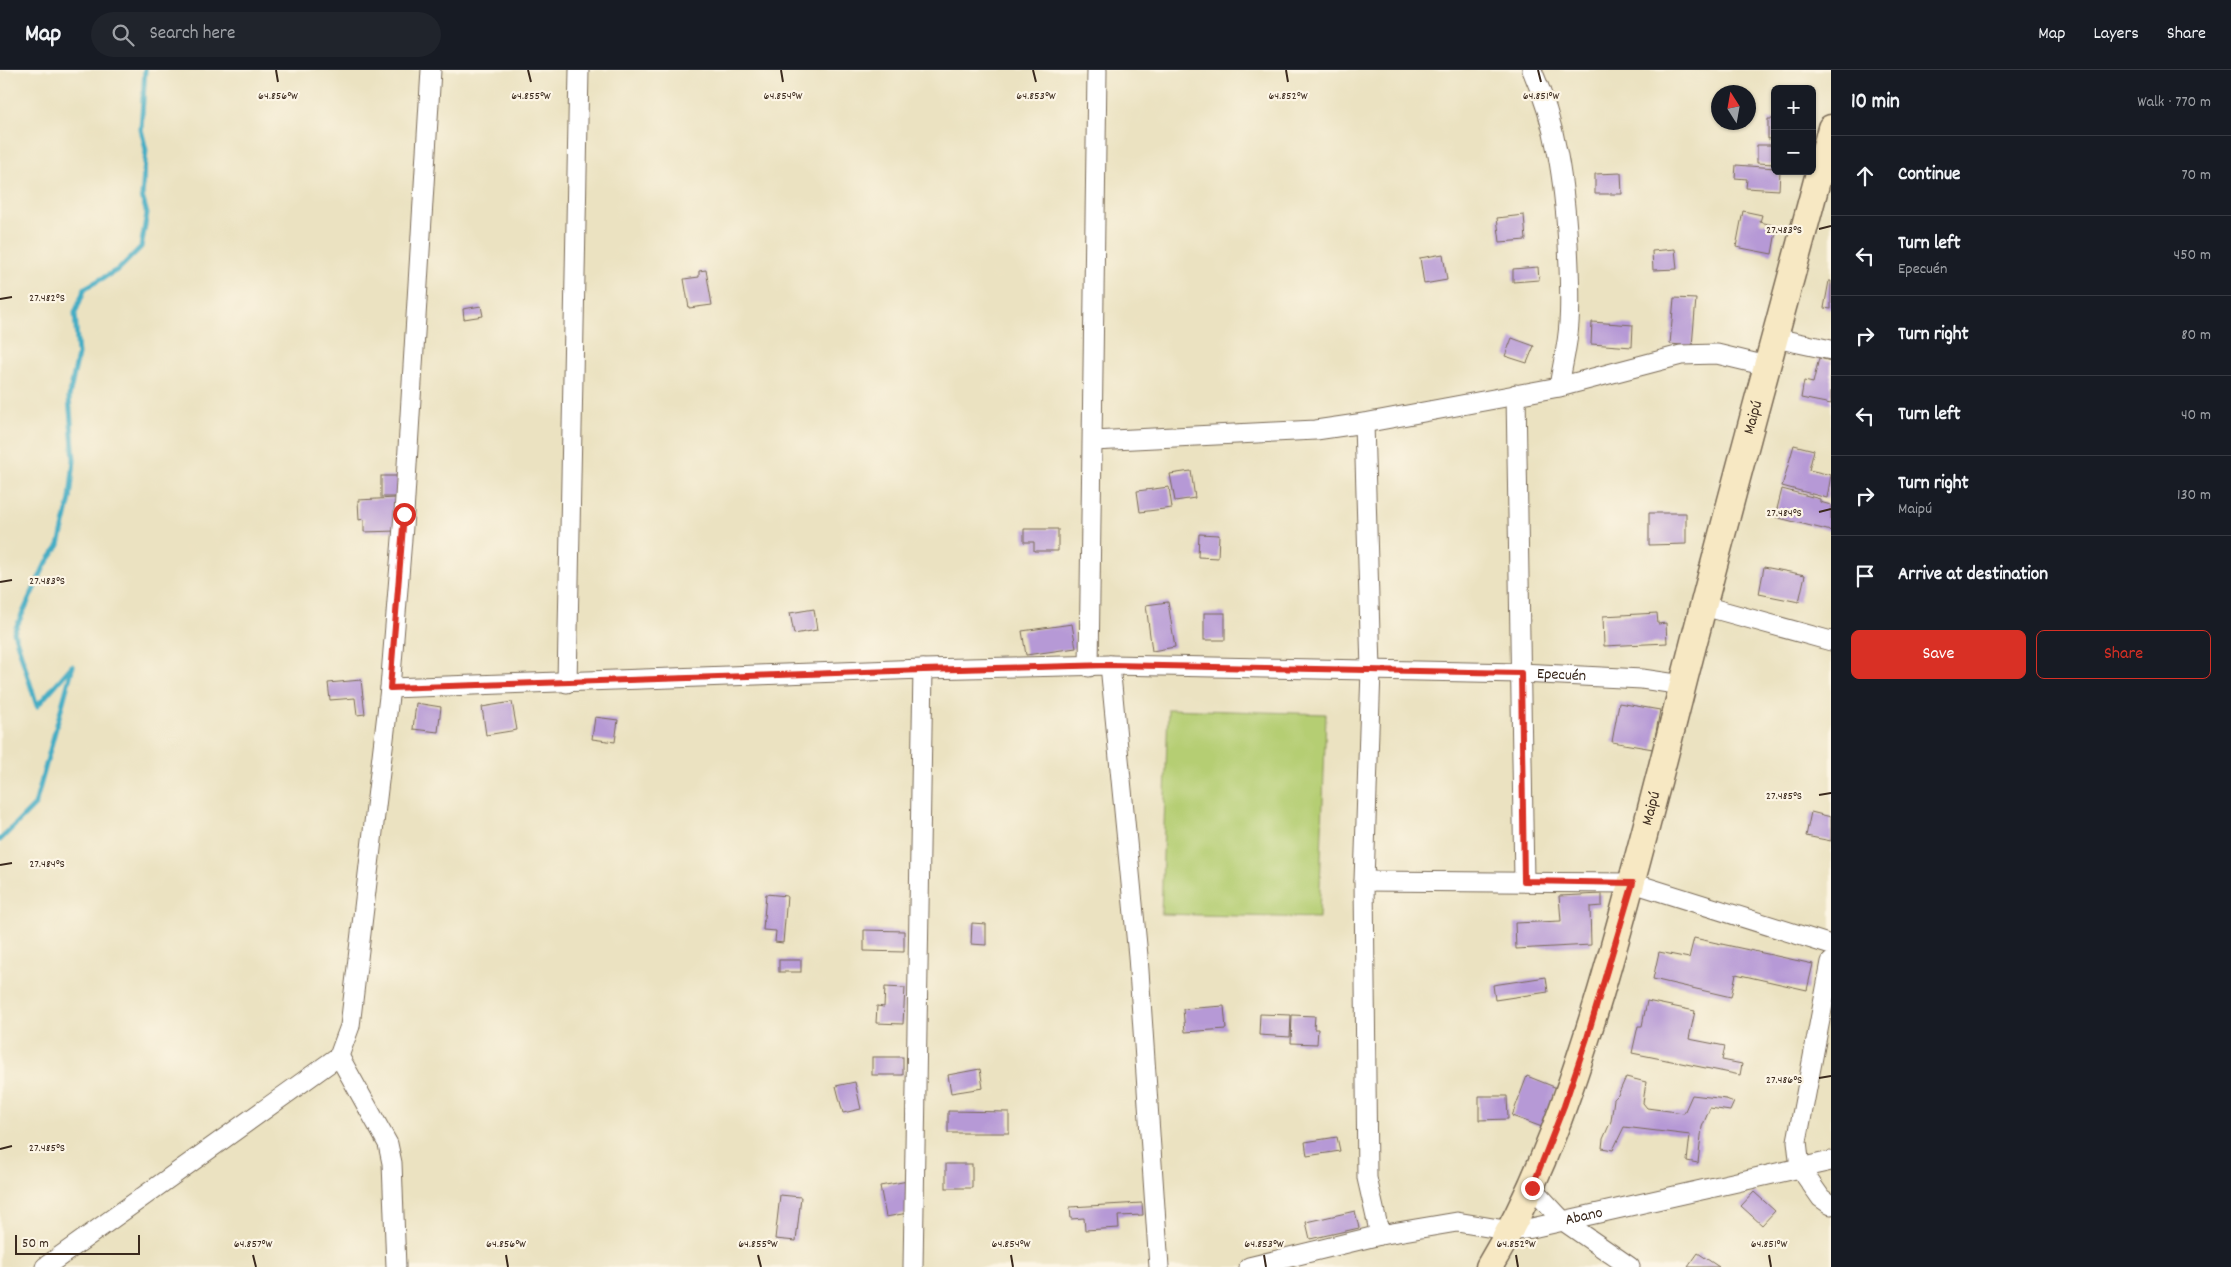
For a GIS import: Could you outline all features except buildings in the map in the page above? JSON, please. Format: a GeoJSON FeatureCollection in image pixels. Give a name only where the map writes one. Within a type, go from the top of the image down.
{"type":"FeatureCollection","features":[{"type":"Feature","properties":{"kind":"main road","name":"Maipú"},"geometry":{"type":"LineString","coordinates":[[1488,1267],[1511,1231],[1532,1188],[1567,1097],[1633,883],[1683,685],[1831,128]]}},
{"type":"Feature","properties":{"kind":"street"},"geometry":{"type":"LineString","coordinates":[[45,1267],[339,1056],[350,1026],[390,688],[404,514],[431,70]]}},
{"type":"Feature","properties":{"kind":"street"},"geometry":{"type":"LineString","coordinates":[[567,683],[579,70]]}},
{"type":"Feature","properties":{"kind":"street"},"geometry":{"type":"LineString","coordinates":[[1089,667],[1096,70]]}},
{"type":"Feature","properties":{"kind":"street"},"geometry":{"type":"LineString","coordinates":[[1532,70],[1541,90],[1557,144],[1565,192],[1569,272],[1569,324],[1559,387]]}},
{"type":"Feature","properties":{"kind":"street"},"geometry":{"type":"LineString","coordinates":[[1775,338],[1829,349]]}},
{"type":"Feature","properties":{"kind":"street"},"geometry":{"type":"LineString","coordinates":[[1093,441],[1316,430],[1559,387],[1681,356],[1717,354],[1767,366]]}},
{"type":"Feature","properties":{"kind":"street"},"geometry":{"type":"LineString","coordinates":[[1516,394],[1524,881]]}},
{"type":"Feature","properties":{"kind":"street"},"geometry":{"type":"LineString","coordinates":[[1364,423],[1371,670],[1364,881],[1367,1178],[1380,1235]]}},
{"type":"Feature","properties":{"kind":"street"},"geometry":{"type":"LineString","coordinates":[[1704,606],[1831,641]]}},
{"type":"Feature","properties":{"kind":"street"},"geometry":{"type":"LineString","coordinates":[[1110,665],[1138,956],[1159,1267]]}},
{"type":"Feature","properties":{"kind":"street","name":"Epecuén"},"geometry":{"type":"LineString","coordinates":[[390,688],[1110,665],[1521,673],[1642,679],[1683,685]]}},
{"type":"Feature","properties":{"kind":"street"},"geometry":{"type":"LineString","coordinates":[[913,1267],[923,670]]}},
{"type":"Feature","properties":{"kind":"street"},"geometry":{"type":"LineString","coordinates":[[1364,881],[1633,883],[1831,945]]}},
{"type":"Feature","properties":{"kind":"street"},"geometry":{"type":"LineString","coordinates":[[1831,962],[1797,1141],[1800,1168],[1821,1198],[1831,1205]]}},
{"type":"Feature","properties":{"kind":"street"},"geometry":{"type":"LineString","coordinates":[[339,1056],[388,1144],[392,1163],[396,1267]]}},
{"type":"Feature","properties":{"kind":"street","name":"Abano"},"geometry":{"type":"LineString","coordinates":[[1249,1267],[1380,1235],[1457,1222],[1511,1231],[1532,1228],[1831,1161]]}},
{"type":"Feature","properties":{"kind":"street"},"geometry":{"type":"LineString","coordinates":[[1532,1188],[1562,1220],[1630,1267]]}},
{"type":"Feature","properties":{"kind":"green space"},"geometry":{"type":"Polygon","coordinates":[[[1168,709],[1326,714],[1319,918],[1161,914],[1168,709]]]}},
{"type":"Feature","properties":{"kind":"waterway"},"geometry":{"type":"LineString","coordinates":[[72,666],[37,706],[14,632],[45,565],[59,545],[70,499],[74,460],[69,397],[78,355],[75,313],[85,288],[119,269],[141,247],[147,214],[142,196],[146,150],[141,129],[145,70]]}},
{"type":"Feature","properties":{"kind":"waterway"},"geometry":{"type":"LineString","coordinates":[[0,840],[35,805],[72,669]]}},
{"type":"Feature","properties":{"kind":"route"},"geometry":{"type":"LineString","coordinates":[[404,514],[390,688],[1110,665],[1521,673],[1524,881],[1633,883],[1587,1038],[1564,1106],[1532,1188]]}}]}
